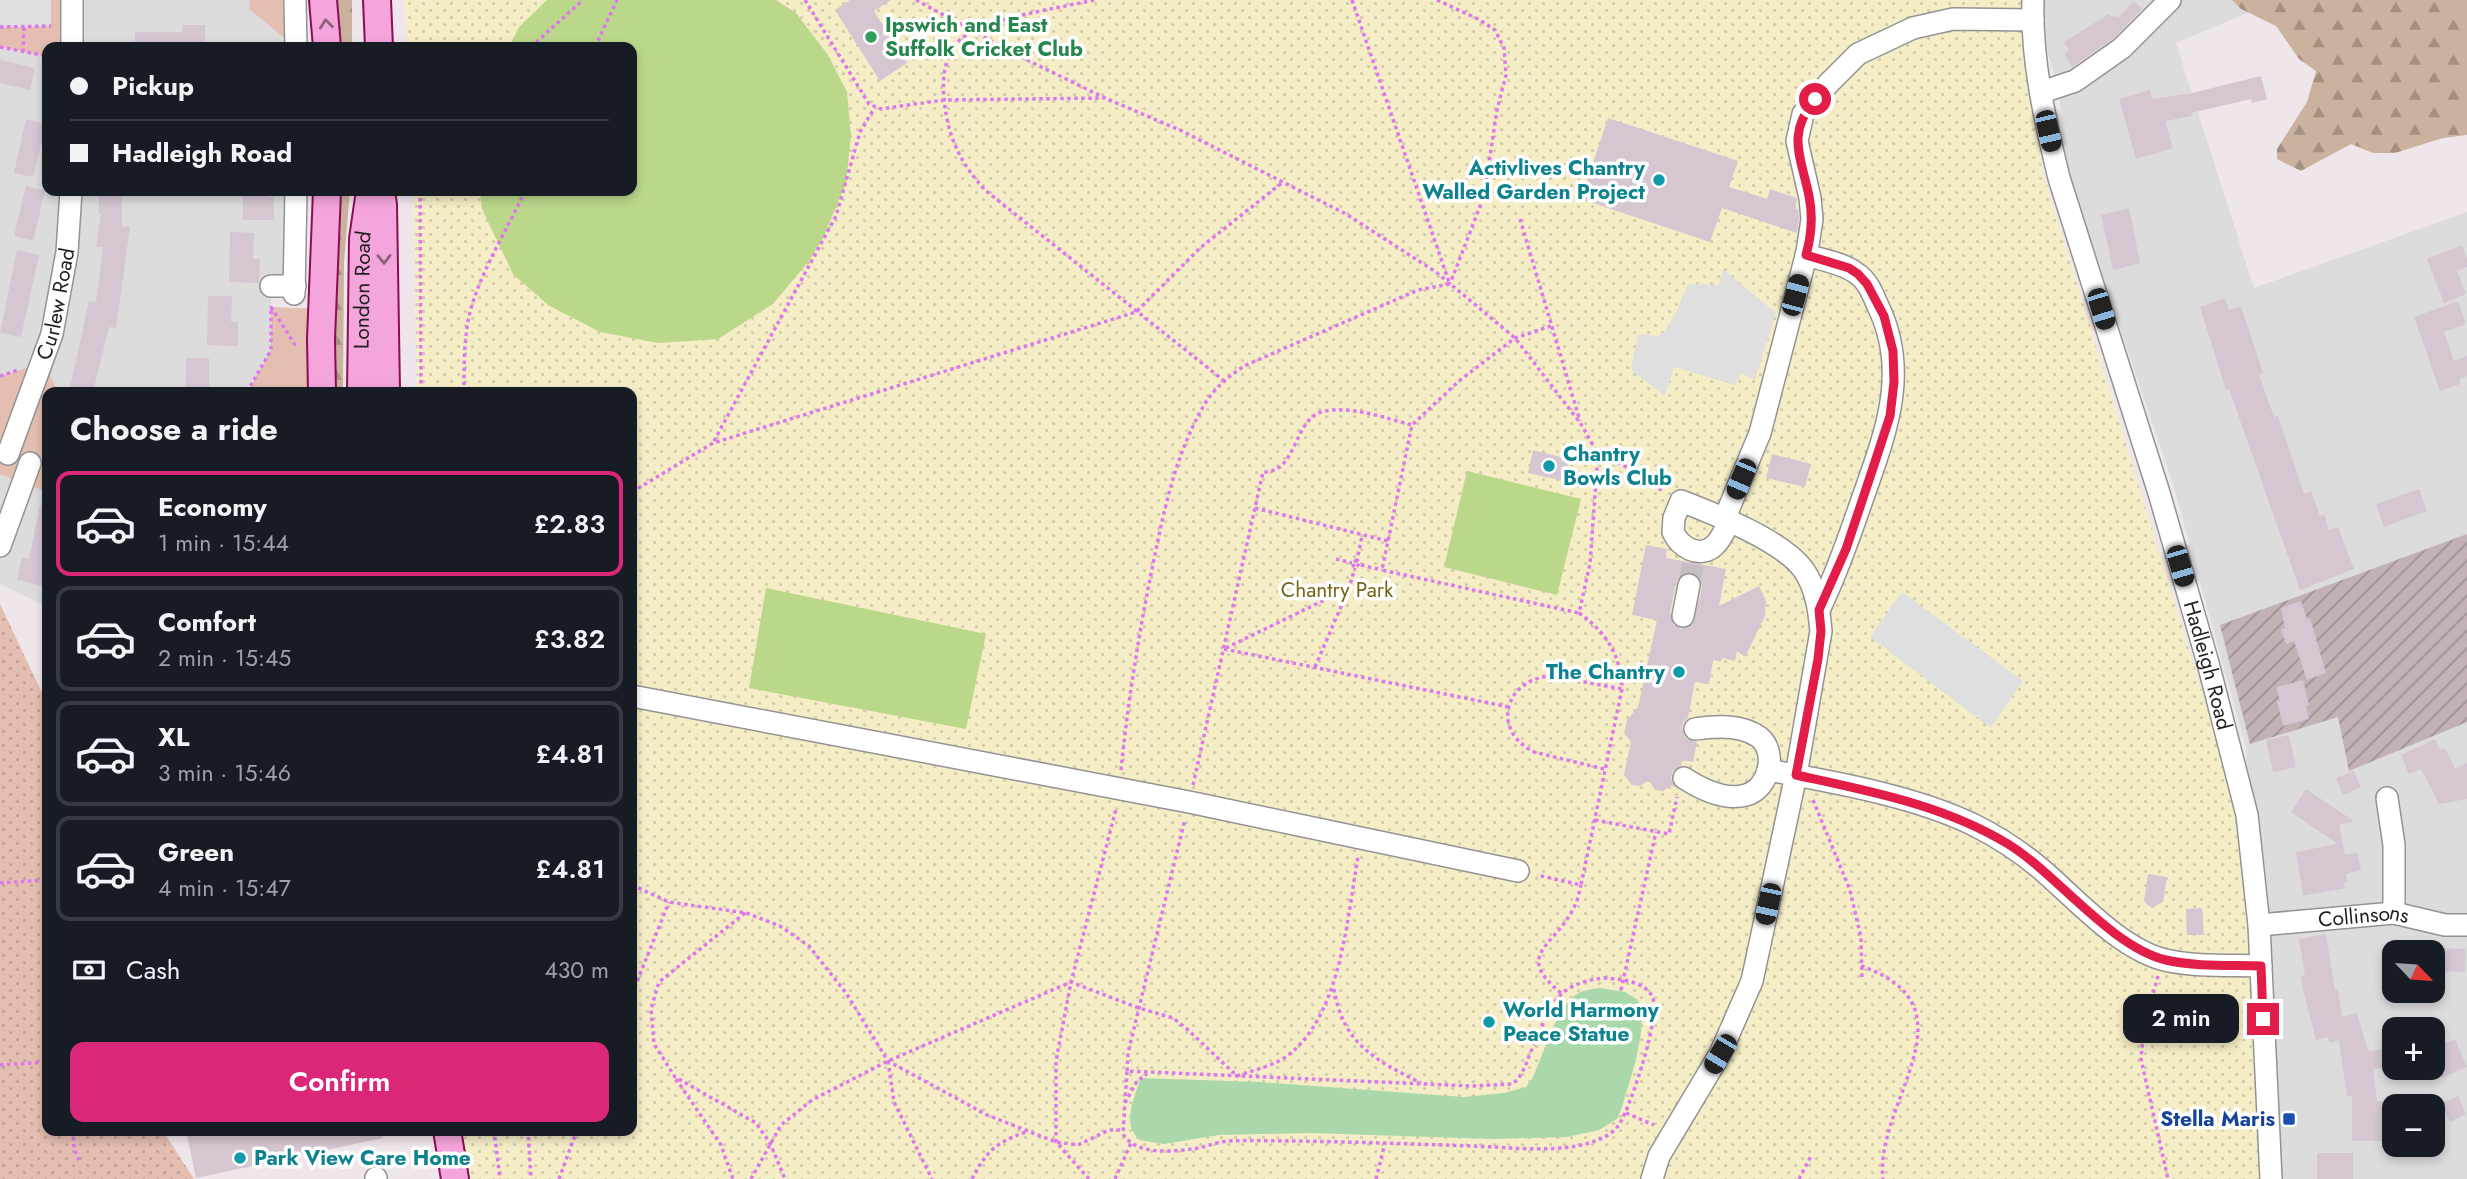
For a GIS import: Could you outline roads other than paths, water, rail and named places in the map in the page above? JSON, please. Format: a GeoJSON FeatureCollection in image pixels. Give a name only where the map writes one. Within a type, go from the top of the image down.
{"type":"FeatureCollection","features":[{"type":"Feature","properties":{"kind":"main road"},"geometry":{"type":"LineString","coordinates":[[323,0],[327,42]]}},
{"type":"Feature","properties":{"kind":"main road"},"geometry":{"type":"LineString","coordinates":[[377,0],[379,42]]}},
{"type":"Feature","properties":{"kind":"main road","name":"London Road"},"geometry":{"type":"LineString","coordinates":[[321,387],[327,196]]}},
{"type":"Feature","properties":{"kind":"main road","name":"London Road"},"geometry":{"type":"LineString","coordinates":[[361,387],[363,239],[369,196]]}},
{"type":"Feature","properties":{"kind":"main road"},"geometry":{"type":"LineString","coordinates":[[382,196],[386,387]]}},
{"type":"Feature","properties":{"kind":"main road"},"geometry":{"type":"LineString","coordinates":[[448,1136],[455,1179]]}},
{"type":"Feature","properties":{"kind":"street"},"geometry":{"type":"LineString","coordinates":[[72,0],[72,42]]}},
{"type":"Feature","properties":{"kind":"street"},"geometry":{"type":"LineString","coordinates":[[295,0],[296,42]]}},
{"type":"Feature","properties":{"kind":"street"},"geometry":{"type":"LineString","coordinates":[[2042,92],[2075,81],[2122,48],[2170,0]]}},
{"type":"Feature","properties":{"kind":"street"},"geometry":{"type":"LineString","coordinates":[[1824,623],[1809,579],[1793,559],[1776,546],[1727,521],[1681,501],[1672,532],[1695,557],[1713,548],[1727,521],[1760,433],[1806,255],[1812,219],[1797,141],[1803,114],[1858,54],[1913,28],[1953,19],[2033,10]]}},
{"type":"Feature","properties":{"kind":"street","name":"Hadleigh Road"},"geometry":{"type":"LineString","coordinates":[[2033,10],[2042,92],[2059,178],[2158,493],[2228,736],[2247,815],[2259,925],[2271,1179]]}},
{"type":"Feature","properties":{"kind":"street","name":"Curlew Road"},"geometry":{"type":"LineString","coordinates":[[4,452],[52,334],[67,252],[71,196]]}},
{"type":"Feature","properties":{"kind":"street"},"geometry":{"type":"LineString","coordinates":[[271,297],[295,290],[296,196]]}},
{"type":"Feature","properties":{"kind":"street"},"geometry":{"type":"LineString","coordinates":[[1652,1179],[1659,1156],[1720,1054],[1752,981],[1796,775],[1824,623],[1890,416],[1894,382],[1893,351],[1884,316],[1867,284],[1858,274],[1849,268],[1806,255]]}},
{"type":"Feature","properties":{"kind":"street"},"geometry":{"type":"LineString","coordinates":[[0,546],[39,466],[4,452]]}},
{"type":"Feature","properties":{"kind":"street"},"geometry":{"type":"LineString","coordinates":[[1683,616],[1689,585]]}},
{"type":"Feature","properties":{"kind":"street"},"geometry":{"type":"LineString","coordinates":[[637,697],[1189,802],[1518,871]]}},
{"type":"Feature","properties":{"kind":"street"},"geometry":{"type":"LineString","coordinates":[[1693,783],[1723,795],[1748,795],[1757,789],[1768,770],[1769,754],[1760,738],[1750,732],[1726,727],[1695,729]]}},
{"type":"Feature","properties":{"kind":"street"},"geometry":{"type":"LineString","coordinates":[[1768,770],[1911,803],[1973,825],[2010,845],[2039,867],[2115,933],[2140,950],[2164,960],[2261,966]]}},
{"type":"Feature","properties":{"kind":"street"},"geometry":{"type":"LineString","coordinates":[[2387,798],[2394,845],[2394,913]]}},
{"type":"Feature","properties":{"kind":"street","name":"Collinsons"},"geometry":{"type":"LineString","coordinates":[[2259,925],[2394,913],[2445,925],[2467,925]]}},
{"type":"Feature","properties":{"kind":"tunnel"},"geometry":{"type":"LineString","coordinates":[[1689,585],[1693,563]]}},
{"type":"Feature","properties":{"kind":"place","name":"Ipswich and East Suffolk Cricket Club"},"geometry":{"type":"Point","coordinates":[871,37]}},
{"type":"Feature","properties":{"kind":"place","name":"Activlives Chantry Walled Garden Project"},"geometry":{"type":"Point","coordinates":[1659,180]}},
{"type":"Feature","properties":{"kind":"place","name":"Chantry Bowls Club"},"geometry":{"type":"Point","coordinates":[1549,466]}},
{"type":"Feature","properties":{"kind":"place","name":"The Chantry"},"geometry":{"type":"Point","coordinates":[1679,672]}},
{"type":"Feature","properties":{"kind":"place","name":"World Harmony Peace Statue"},"geometry":{"type":"Point","coordinates":[1489,1022]}},
{"type":"Feature","properties":{"kind":"place","name":"Stella Maris"},"geometry":{"type":"Point","coordinates":[2289,1119]}},
{"type":"Feature","properties":{"kind":"place","name":"Park View Care Home"},"geometry":{"type":"Point","coordinates":[240,1158]}},
{"type":"Feature","properties":{"kind":"park label","name":"Chantry Park"},"geometry":{"type":"Point","coordinates":[1337,590]}}]}
